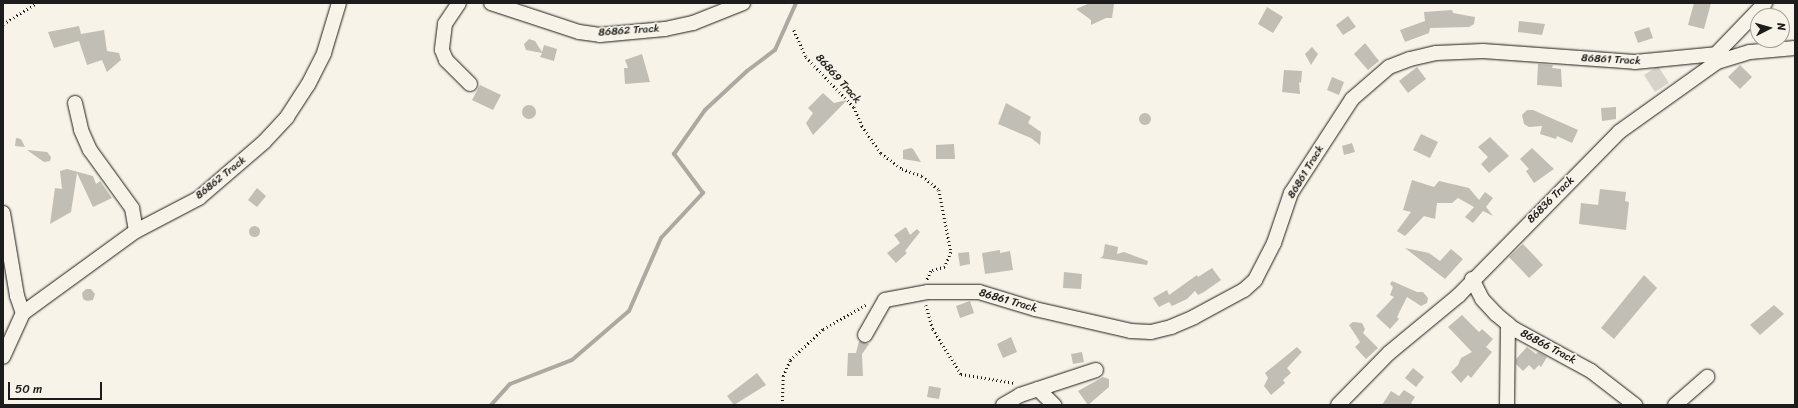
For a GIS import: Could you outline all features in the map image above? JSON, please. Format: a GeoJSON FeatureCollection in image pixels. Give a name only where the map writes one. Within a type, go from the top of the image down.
{"type":"FeatureCollection","features":[{"type":"Feature","properties":{"kind":"street","name":"86862 Track"},"geometry":{"type":"LineString","coordinates":[[23,313],[136,231],[199,198],[258,148],[287,117],[308,85],[324,53],[339,3]]}},
{"type":"Feature","properties":{"kind":"street"},"geometry":{"type":"LineString","coordinates":[[459,3],[445,24],[442,50],[446,60],[470,84]]}},
{"type":"Feature","properties":{"kind":"street","name":"86862 Track"},"geometry":{"type":"LineString","coordinates":[[491,3],[578,32],[600,35],[657,30],[693,23],[743,3]]}},
{"type":"Feature","properties":{"kind":"street"},"geometry":{"type":"LineString","coordinates":[[1717,58],[1765,3]]}},
{"type":"Feature","properties":{"kind":"street","name":"86836 Track"},"geometry":{"type":"LineString","coordinates":[[1338,405],[1389,353],[1454,299],[1605,145],[1717,58],[1750,52],[1795,48]]}},
{"type":"Feature","properties":{"kind":"street","name":"86861 Track"},"geometry":{"type":"LineString","coordinates":[[884,300],[928,292],[979,292],[1035,309],[1131,331],[1151,332],[1171,328],[1244,290],[1255,280],[1274,243],[1291,193],[1352,99],[1389,67],[1410,59],[1459,52],[1489,51],[1635,62],[1717,58]]}},
{"type":"Feature","properties":{"kind":"street"},"geometry":{"type":"LineString","coordinates":[[75,103],[81,130],[90,150],[132,208],[136,231]]}},
{"type":"Feature","properties":{"kind":"street"},"geometry":{"type":"LineString","coordinates":[[3,214],[14,277],[23,313],[3,357]]}},
{"type":"Feature","properties":{"kind":"street","name":"86866 Track"},"geometry":{"type":"LineString","coordinates":[[1472,279],[1482,299],[1508,324],[1591,371],[1635,405]]}},
{"type":"Feature","properties":{"kind":"street"},"geometry":{"type":"LineString","coordinates":[[864,335],[884,300]]}},
{"type":"Feature","properties":{"kind":"street"},"geometry":{"type":"LineString","coordinates":[[1507,405],[1508,324]]}},
{"type":"Feature","properties":{"kind":"street"},"geometry":{"type":"LineString","coordinates":[[1003,405],[1020,395],[1096,370]]}},
{"type":"Feature","properties":{"kind":"street"},"geometry":{"type":"LineString","coordinates":[[1675,405],[1707,377]]}},
{"type":"Feature","properties":{"kind":"street"},"geometry":{"type":"LineString","coordinates":[[1038,389],[1046,395],[1054,405]]}},
{"type":"Feature","properties":{"kind":"path"},"geometry":{"type":"LineString","coordinates":[[3,24],[36,3]]}},
{"type":"Feature","properties":{"kind":"path","name":"86869 Track"},"geometry":{"type":"LineString","coordinates":[[794,30],[806,57],[854,107],[862,126],[881,153],[902,169],[928,180],[939,190],[951,252],[945,267],[931,271],[927,277],[928,292],[926,303],[934,329],[961,374],[1017,383]]}},
{"type":"Feature","properties":{"kind":"path"},"geometry":{"type":"LineString","coordinates":[[782,405],[783,376],[795,356],[823,329],[869,303],[884,300]]}},
{"type":"Feature","properties":{"kind":"shaded area"},"geometry":{"type":"Polygon","coordinates":[[[1658,66],[1669,83],[1655,92],[1644,75],[1658,66]]]}},
{"type":"Feature","properties":{"kind":"building"},"geometry":{"type":"Polygon","coordinates":[[[1090,3],[1114,4],[1112,18],[1106,18],[1091,25],[1091,20],[1076,9],[1090,3]]]}},
{"type":"Feature","properties":{"kind":"building"},"geometry":{"type":"Polygon","coordinates":[[[1694,3],[1711,3],[1704,29],[1688,25],[1694,3]]]}},
{"type":"Feature","properties":{"kind":"building"},"geometry":{"type":"Polygon","coordinates":[[[1267,7],[1283,17],[1273,33],[1258,24],[1267,7]]]}},
{"type":"Feature","properties":{"kind":"building"},"geometry":{"type":"Polygon","coordinates":[[[1452,10],[1453,13],[1475,17],[1474,24],[1469,27],[1430,28],[1429,33],[1405,42],[1400,30],[1425,21],[1424,12],[1452,10]]]}},
{"type":"Feature","properties":{"kind":"building"},"geometry":{"type":"Polygon","coordinates":[[[1348,16],[1356,27],[1343,35],[1336,25],[1348,16]]]}},
{"type":"Feature","properties":{"kind":"building"},"geometry":{"type":"Polygon","coordinates":[[[1519,21],[1545,24],[1542,35],[1518,32],[1519,21]]]}},
{"type":"Feature","properties":{"kind":"building"},"geometry":{"type":"Polygon","coordinates":[[[79,26],[81,34],[104,30],[107,51],[119,53],[121,60],[107,72],[102,60],[87,65],[79,41],[54,48],[48,32],[79,26]]]}},
{"type":"Feature","properties":{"kind":"building"},"geometry":{"type":"Polygon","coordinates":[[[1649,27],[1653,38],[1638,43],[1634,32],[1649,27]]]}},
{"type":"Feature","properties":{"kind":"building"},"geometry":{"type":"Polygon","coordinates":[[[529,39],[535,41],[542,52],[544,45],[557,49],[554,61],[540,57],[542,53],[526,50],[524,44],[529,39]]]}},
{"type":"Feature","properties":{"kind":"building"},"geometry":{"type":"Polygon","coordinates":[[[1365,43],[1379,61],[1368,70],[1354,54],[1365,43]]]}},
{"type":"Feature","properties":{"kind":"building"},"geometry":{"type":"Polygon","coordinates":[[[1312,47],[1318,54],[1311,65],[1305,54],[1312,47]]]}},
{"type":"Feature","properties":{"kind":"building"},"geometry":{"type":"Polygon","coordinates":[[[642,54],[650,82],[625,84],[624,68],[628,68],[625,60],[642,54]]]}},
{"type":"Feature","properties":{"kind":"building"},"geometry":{"type":"Polygon","coordinates":[[[1538,64],[1553,65],[1552,68],[1561,69],[1562,87],[1537,85],[1538,64]]]}},
{"type":"Feature","properties":{"kind":"building"},"geometry":{"type":"Polygon","coordinates":[[[1740,65],[1752,77],[1740,89],[1728,77],[1740,65]]]}},
{"type":"Feature","properties":{"kind":"building"},"geometry":{"type":"Polygon","coordinates":[[[1417,67],[1426,79],[1408,93],[1399,81],[1417,67]]]}},
{"type":"Feature","properties":{"kind":"building"},"geometry":{"type":"Polygon","coordinates":[[[1284,70],[1302,71],[1301,83],[1299,82],[1300,94],[1282,92],[1284,70]]]}},
{"type":"Feature","properties":{"kind":"building"},"geometry":{"type":"Polygon","coordinates":[[[1332,77],[1344,82],[1339,95],[1327,90],[1332,77]]]}},
{"type":"Feature","properties":{"kind":"building"},"geometry":{"type":"Polygon","coordinates":[[[480,85],[501,95],[493,110],[472,100],[480,85]]]}},
{"type":"Feature","properties":{"kind":"building"},"geometry":{"type":"Polygon","coordinates":[[[823,93],[834,103],[847,100],[813,135],[806,123],[813,113],[808,108],[823,93]]]}},
{"type":"Feature","properties":{"kind":"building"},"geometry":{"type":"Polygon","coordinates":[[[1006,103],[1031,117],[1028,123],[1041,132],[1040,145],[1031,138],[998,124],[1006,103]]]}},
{"type":"Feature","properties":{"kind":"building"},"geometry":{"type":"Polygon","coordinates":[[[529,105],[534,107],[536,112],[534,117],[529,119],[524,117],[522,112],[524,107],[529,105]]]}},
{"type":"Feature","properties":{"kind":"building"},"geometry":{"type":"Polygon","coordinates":[[[1616,107],[1616,119],[1602,121],[1601,108],[1616,107]]]}},
{"type":"Feature","properties":{"kind":"building"},"geometry":{"type":"Polygon","coordinates":[[[1527,110],[1533,110],[1578,130],[1572,143],[1557,136],[1556,139],[1540,134],[1542,126],[1529,127],[1524,124],[1522,115],[1527,110]]]}},
{"type":"Feature","properties":{"kind":"building"},"geometry":{"type":"Polygon","coordinates":[[[1143,113],[1147,113],[1151,119],[1147,125],[1143,125],[1139,121],[1139,117],[1143,113]]]}},
{"type":"Feature","properties":{"kind":"building"},"geometry":{"type":"Polygon","coordinates":[[[1421,134],[1438,142],[1430,158],[1413,150],[1421,134]]]}},
{"type":"Feature","properties":{"kind":"building"},"geometry":{"type":"Polygon","coordinates":[[[1490,137],[1509,156],[1489,173],[1481,164],[1488,157],[1478,147],[1490,137]]]}},
{"type":"Feature","properties":{"kind":"building"},"geometry":{"type":"Polygon","coordinates":[[[16,138],[21,139],[25,147],[15,146],[16,138]]]}},
{"type":"Feature","properties":{"kind":"building"},"geometry":{"type":"Polygon","coordinates":[[[1352,143],[1355,152],[1344,155],[1342,146],[1352,143]]]}},
{"type":"Feature","properties":{"kind":"building"},"geometry":{"type":"Polygon","coordinates":[[[954,144],[955,159],[936,159],[936,145],[954,144]]]}},
{"type":"Feature","properties":{"kind":"building"},"geometry":{"type":"Polygon","coordinates":[[[911,148],[921,162],[903,159],[903,150],[911,148]]]}},
{"type":"Feature","properties":{"kind":"building"},"geometry":{"type":"Polygon","coordinates":[[[1532,148],[1554,169],[1534,183],[1526,171],[1529,169],[1520,159],[1532,148]]]}},
{"type":"Feature","properties":{"kind":"building"},"geometry":{"type":"Polygon","coordinates":[[[27,150],[47,152],[51,157],[50,161],[44,162],[27,150]]]}},
{"type":"Feature","properties":{"kind":"building"},"geometry":{"type":"Polygon","coordinates":[[[67,169],[93,176],[96,184],[100,181],[112,198],[93,207],[77,173],[71,212],[50,224],[55,188],[62,189],[60,171],[67,169]]]}},
{"type":"Feature","properties":{"kind":"building"},"geometry":{"type":"Polygon","coordinates":[[[1412,180],[1434,187],[1439,181],[1469,188],[1479,200],[1485,192],[1493,198],[1486,207],[1493,216],[1483,211],[1473,223],[1465,217],[1474,207],[1458,198],[1452,203],[1437,203],[1435,219],[1424,216],[1405,236],[1397,231],[1411,212],[1403,210],[1412,180]]]}},
{"type":"Feature","properties":{"kind":"building"},"geometry":{"type":"Polygon","coordinates":[[[257,188],[266,196],[257,207],[248,200],[257,188]]]}},
{"type":"Feature","properties":{"kind":"building"},"geometry":{"type":"Polygon","coordinates":[[[1600,189],[1626,192],[1625,201],[1629,202],[1626,230],[1579,224],[1581,203],[1598,205],[1600,189]]]}},
{"type":"Feature","properties":{"kind":"building"},"geometry":{"type":"Polygon","coordinates":[[[252,226],[256,226],[258,227],[258,235],[252,236],[249,233],[249,229],[252,226]]]}},
{"type":"Feature","properties":{"kind":"building"},"geometry":{"type":"Polygon","coordinates":[[[906,227],[910,235],[917,229],[920,232],[905,251],[907,253],[896,263],[887,253],[900,243],[894,235],[906,227]]]}},
{"type":"Feature","properties":{"kind":"building"},"geometry":{"type":"Polygon","coordinates":[[[1105,244],[1118,247],[1117,254],[1124,252],[1148,261],[1147,265],[1100,258],[1103,256],[1105,244]]]}},
{"type":"Feature","properties":{"kind":"building"},"geometry":{"type":"Polygon","coordinates":[[[1523,244],[1543,265],[1529,278],[1509,257],[1523,244]]]}},
{"type":"Feature","properties":{"kind":"building"},"geometry":{"type":"Polygon","coordinates":[[[1405,248],[1429,253],[1440,261],[1451,249],[1463,259],[1445,279],[1405,248]]]}},
{"type":"Feature","properties":{"kind":"building"},"geometry":{"type":"Polygon","coordinates":[[[1000,250],[1000,253],[1010,251],[1013,270],[985,274],[982,253],[1000,250]]]}},
{"type":"Feature","properties":{"kind":"building"},"geometry":{"type":"Polygon","coordinates":[[[969,252],[970,264],[960,266],[958,253],[969,252]]]}},
{"type":"Feature","properties":{"kind":"building"},"geometry":{"type":"Polygon","coordinates":[[[1212,268],[1221,280],[1204,292],[1198,295],[1195,291],[1187,299],[1172,306],[1169,302],[1159,307],[1153,298],[1167,290],[1169,295],[1197,275],[1198,277],[1212,268]]]}},
{"type":"Feature","properties":{"kind":"building"},"geometry":{"type":"Polygon","coordinates":[[[1064,272],[1082,274],[1081,289],[1063,288],[1064,272]]]}},
{"type":"Feature","properties":{"kind":"building"},"geometry":{"type":"Polygon","coordinates":[[[1644,275],[1657,288],[1614,339],[1601,328],[1644,275]]]}},
{"type":"Feature","properties":{"kind":"building"},"geometry":{"type":"Polygon","coordinates":[[[1392,281],[1417,292],[1423,292],[1428,298],[1427,303],[1421,306],[1407,297],[1397,317],[1399,319],[1390,329],[1376,316],[1394,297],[1390,295],[1393,287],[1390,284],[1392,281]]]}},
{"type":"Feature","properties":{"kind":"building"},"geometry":{"type":"Polygon","coordinates":[[[86,289],[91,289],[95,294],[93,300],[87,301],[83,299],[82,293],[86,289]]]}},
{"type":"Feature","properties":{"kind":"building"},"geometry":{"type":"Polygon","coordinates":[[[970,301],[974,313],[960,318],[956,306],[970,301]]]}},
{"type":"Feature","properties":{"kind":"building"},"geometry":{"type":"Polygon","coordinates":[[[1774,305],[1784,314],[1760,335],[1750,325],[1774,305]]]}},
{"type":"Feature","properties":{"kind":"building"},"geometry":{"type":"Polygon","coordinates":[[[1462,315],[1479,332],[1482,329],[1493,339],[1486,347],[1492,352],[1471,378],[1468,375],[1461,383],[1451,372],[1458,365],[1461,358],[1472,352],[1448,327],[1462,315]]]}},
{"type":"Feature","properties":{"kind":"building"},"geometry":{"type":"Polygon","coordinates":[[[1353,322],[1362,323],[1365,329],[1363,333],[1378,348],[1366,359],[1355,347],[1360,342],[1349,325],[1353,322]]]}},
{"type":"Feature","properties":{"kind":"building"},"geometry":{"type":"Polygon","coordinates":[[[1011,337],[1017,352],[1003,358],[997,344],[1011,337]]]}},
{"type":"Feature","properties":{"kind":"building"},"geometry":{"type":"Polygon","coordinates":[[[859,341],[869,344],[862,354],[863,376],[847,376],[848,353],[856,353],[859,341]]]}},
{"type":"Feature","properties":{"kind":"building"},"geometry":{"type":"Polygon","coordinates":[[[1297,347],[1302,352],[1287,368],[1291,373],[1283,380],[1285,383],[1271,395],[1264,386],[1268,378],[1265,373],[1297,347]]]}},
{"type":"Feature","properties":{"kind":"building"},"geometry":{"type":"Polygon","coordinates":[[[1527,347],[1536,354],[1538,352],[1547,357],[1541,367],[1539,365],[1534,370],[1529,365],[1523,371],[1516,364],[1516,359],[1527,347]]]}},
{"type":"Feature","properties":{"kind":"building"},"geometry":{"type":"Polygon","coordinates":[[[1082,352],[1084,362],[1073,364],[1071,354],[1082,352]]]}},
{"type":"Feature","properties":{"kind":"building"},"geometry":{"type":"Polygon","coordinates":[[[1413,368],[1424,377],[1416,387],[1405,378],[1413,368]]]}},
{"type":"Feature","properties":{"kind":"building"},"geometry":{"type":"Polygon","coordinates":[[[757,373],[766,385],[734,405],[727,396],[757,373]]]}},
{"type":"Feature","properties":{"kind":"building"},"geometry":{"type":"Polygon","coordinates":[[[1103,377],[1109,379],[1109,387],[1088,405],[1078,391],[1103,377]]]}},
{"type":"Feature","properties":{"kind":"building"},"geometry":{"type":"Polygon","coordinates":[[[929,386],[941,388],[939,399],[927,397],[929,386]]]}},
{"type":"Feature","properties":{"kind":"building"},"geometry":{"type":"Polygon","coordinates":[[[1404,390],[1415,397],[1411,403],[1414,405],[1382,405],[1391,391],[1399,396],[1404,390]]]}},
{"type":"Feature","properties":{"kind":"waterway"},"geometry":{"type":"LineString","coordinates":[[491,405],[510,384],[572,360],[629,311],[661,238],[703,193],[674,154],[705,110],[747,71],[775,50],[796,3]]}}]}
